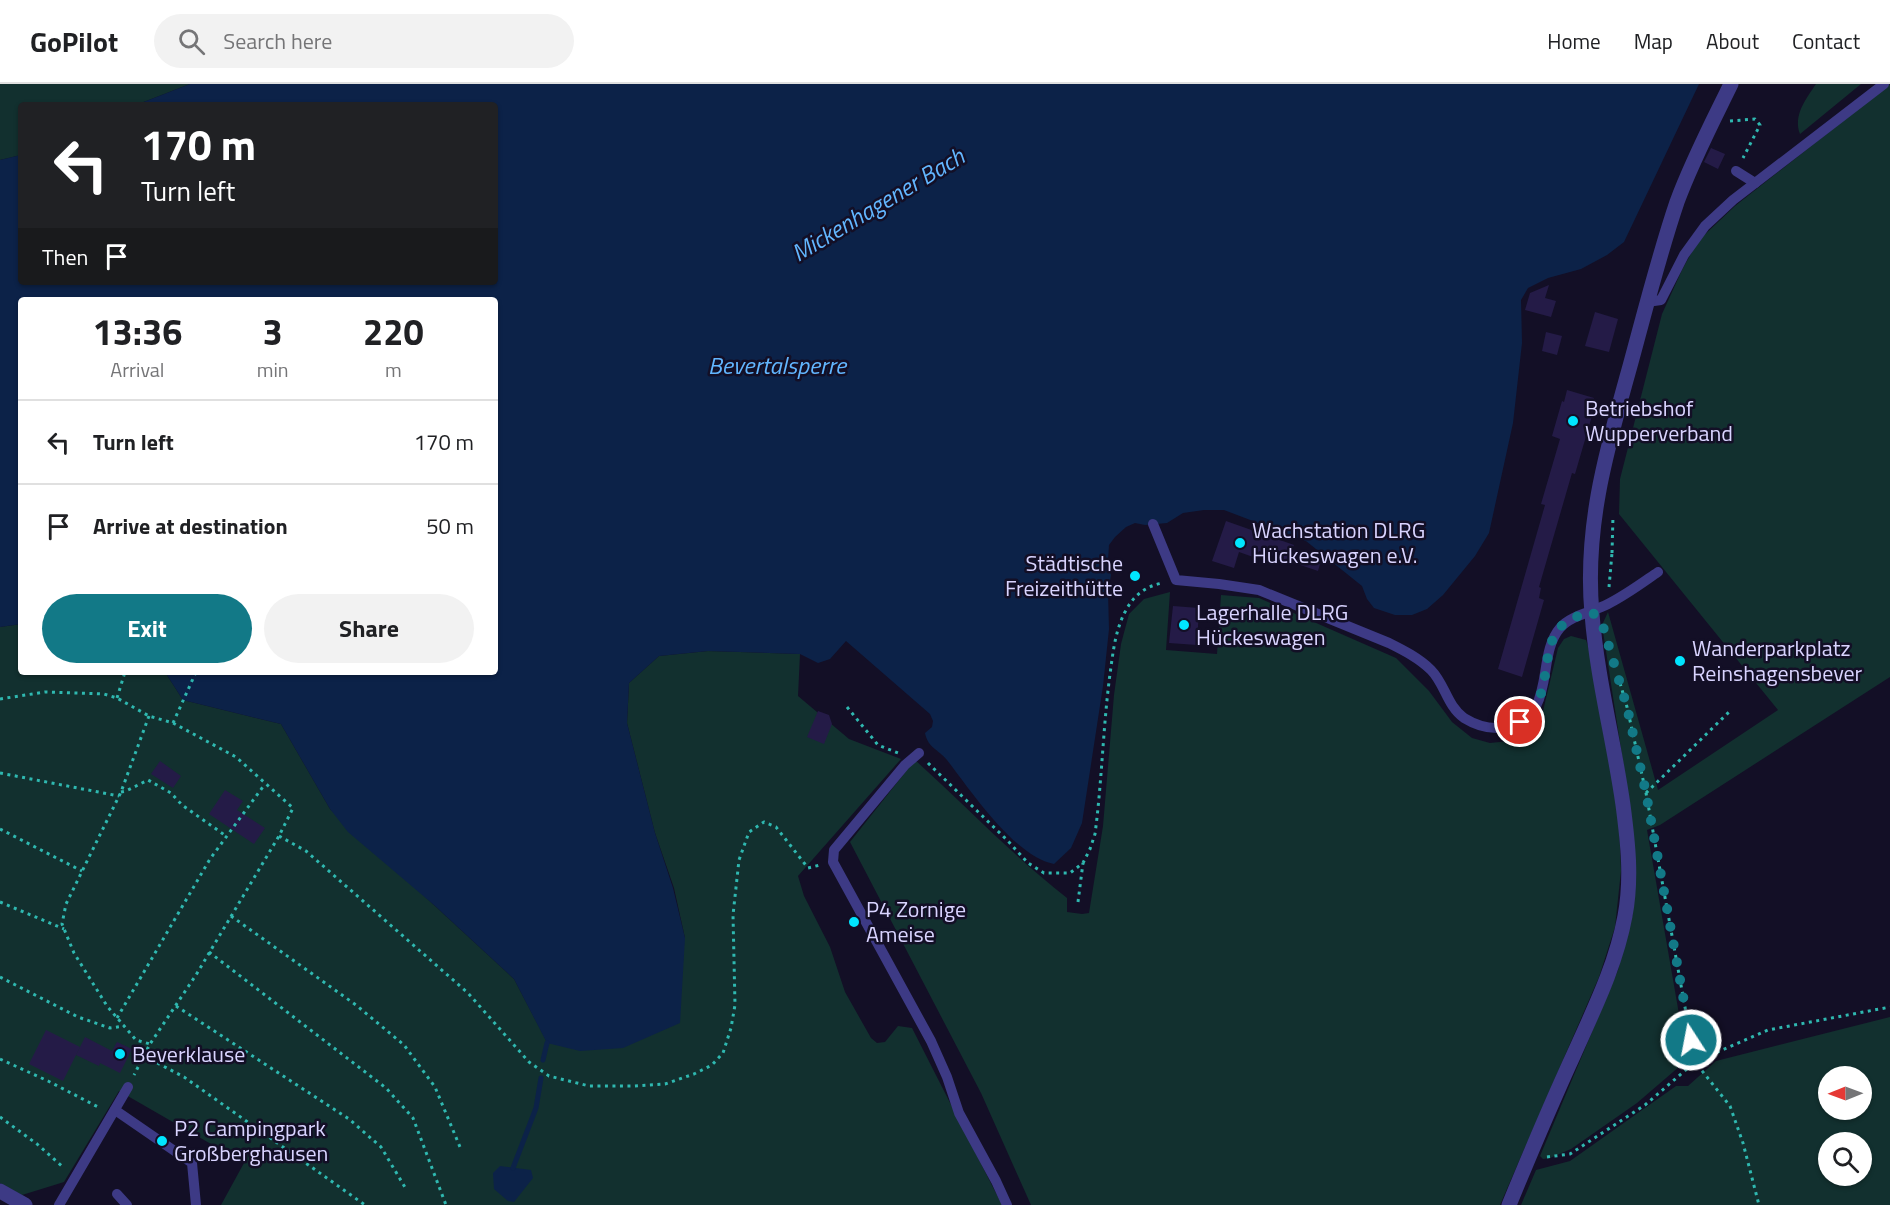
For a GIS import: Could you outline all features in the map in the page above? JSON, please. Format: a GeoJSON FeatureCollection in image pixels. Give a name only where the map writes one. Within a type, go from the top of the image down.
{"type":"FeatureCollection","features":[{"type":"Feature","properties":{"kind":"street"},"geometry":{"type":"LineString","coordinates":[[1509,1205],[1603,990],[1617,950],[1625,916],[1629,884],[1629,846],[1592,612],[1591,571],[1596,495],[1606,450],[1647,302],[1678,200],[1731,84]]}},
{"type":"Feature","properties":{"kind":"street"},"geometry":{"type":"LineString","coordinates":[[0,1191],[25,1205]]}},
{"type":"Feature","properties":{"kind":"lane"},"geometry":{"type":"LineString","coordinates":[[1647,302],[1661,300],[1684,255],[1705,226],[1755,183],[1884,84]]}},
{"type":"Feature","properties":{"kind":"lane"},"geometry":{"type":"LineString","coordinates":[[1736,171],[1755,183]]}},
{"type":"Feature","properties":{"kind":"lane"},"geometry":{"type":"LineString","coordinates":[[1153,524],[1176,580],[1259,590],[1396,646],[1431,670],[1453,709],[1465,718],[1488,728],[1499,729],[1511,726],[1531,713],[1543,689],[1549,652],[1559,629],[1567,621],[1592,612],[1627,594],[1658,572]]}},
{"type":"Feature","properties":{"kind":"lane"},"geometry":{"type":"LineString","coordinates":[[915,756],[834,849],[833,862],[931,1041],[947,1077],[959,1113],[1007,1205]]}},
{"type":"Feature","properties":{"kind":"lane"},"geometry":{"type":"LineString","coordinates":[[59,1205],[128,1087]]}},
{"type":"Feature","properties":{"kind":"lane"},"geometry":{"type":"LineString","coordinates":[[113,1112],[192,1163],[196,1205]]}},
{"type":"Feature","properties":{"kind":"lane"},"geometry":{"type":"LineString","coordinates":[[117,1194],[127,1205]]}},
{"type":"Feature","properties":{"kind":"path"},"geometry":{"type":"LineString","coordinates":[[1728,123],[1732,120],[1755,119],[1760,125],[1736,171]]}},
{"type":"Feature","properties":{"kind":"path"},"geometry":{"type":"LineString","coordinates":[[1078,902],[1083,863],[1095,834],[1106,704],[1119,626],[1125,612],[1141,590],[1176,580]]}},
{"type":"Feature","properties":{"kind":"path"},"geometry":{"type":"LineString","coordinates":[[117,698],[124,675]]}},
{"type":"Feature","properties":{"kind":"path"},"geometry":{"type":"LineString","coordinates":[[173,723],[195,675]]}},
{"type":"Feature","properties":{"kind":"path"},"geometry":{"type":"LineString","coordinates":[[1618,676],[1646,793],[1695,1062],[1730,1106],[1743,1143],[1759,1205]]}},
{"type":"Feature","properties":{"kind":"path"},"geometry":{"type":"LineString","coordinates":[[0,699],[45,692],[104,694],[117,698],[149,716],[173,723],[236,758],[293,808],[279,837],[176,1006],[150,1044],[128,1087]]}},
{"type":"Feature","properties":{"kind":"path"},"geometry":{"type":"LineString","coordinates":[[847,707],[878,745],[915,756],[1028,863],[1044,873],[1058,874],[1070,873],[1083,863]]}},
{"type":"Feature","properties":{"kind":"path"},"geometry":{"type":"LineString","coordinates":[[1646,793],[1730,711]]}},
{"type":"Feature","properties":{"kind":"path"},"geometry":{"type":"LineString","coordinates":[[149,716],[121,792],[66,904],[62,924],[74,953],[107,1006],[136,1040],[150,1044]]}},
{"type":"Feature","properties":{"kind":"path"},"geometry":{"type":"LineString","coordinates":[[0,773],[119,796]]}},
{"type":"Feature","properties":{"kind":"path"},"geometry":{"type":"LineString","coordinates":[[121,792],[148,780],[171,793],[182,805],[226,836]]}},
{"type":"Feature","properties":{"kind":"path"},"geometry":{"type":"LineString","coordinates":[[117,1018],[210,859],[266,784]]}},
{"type":"Feature","properties":{"kind":"path"},"geometry":{"type":"LineString","coordinates":[[279,837],[306,851],[468,993],[529,1062],[549,1076],[589,1086],[665,1084],[712,1065],[723,1053],[735,1005],[733,915],[739,860],[749,832],[764,822],[776,827],[808,868],[833,862]]}},
{"type":"Feature","properties":{"kind":"path"},"geometry":{"type":"LineString","coordinates":[[0,829],[82,871]]}},
{"type":"Feature","properties":{"kind":"path"},"geometry":{"type":"LineString","coordinates":[[0,902],[64,929]]}},
{"type":"Feature","properties":{"kind":"path"},"geometry":{"type":"LineString","coordinates":[[231,916],[357,1005],[404,1045],[435,1087],[460,1147]]}},
{"type":"Feature","properties":{"kind":"path"},"geometry":{"type":"LineString","coordinates":[[209,952],[386,1088],[413,1118],[446,1205]]}},
{"type":"Feature","properties":{"kind":"path"},"geometry":{"type":"LineString","coordinates":[[0,976],[78,1017],[110,1028],[124,1026]]}},
{"type":"Feature","properties":{"kind":"path"},"geometry":{"type":"LineString","coordinates":[[176,1006],[349,1119],[381,1147],[406,1190]]}},
{"type":"Feature","properties":{"kind":"path"},"geometry":{"type":"LineString","coordinates":[[1527,1160],[1570,1154],[1645,1105],[1695,1062],[1768,1030],[1890,1007]]}},
{"type":"Feature","properties":{"kind":"path"},"geometry":{"type":"LineString","coordinates":[[144,1056],[184,1077],[365,1205]]}},
{"type":"Feature","properties":{"kind":"path"},"geometry":{"type":"LineString","coordinates":[[0,1059],[113,1112]]}},
{"type":"Feature","properties":{"kind":"path"},"geometry":{"type":"LineString","coordinates":[[0,1117],[37,1144],[76,1179]]}},
{"type":"Feature","properties":{"kind":"green space"},"geometry":{"type":"Polygon","coordinates":[[[0,84],[190,84],[144,102],[18,102],[18,156],[0,160],[0,84]]]}},
{"type":"Feature","properties":{"kind":"green space"},"geometry":{"type":"Polygon","coordinates":[[[1816,84],[1861,84],[1800,134],[1799,114],[1816,84]]]}},
{"type":"Feature","properties":{"kind":"green space"},"geometry":{"type":"Polygon","coordinates":[[[1890,84],[1890,677],[1660,825],[1647,830],[1687,1060],[1637,1103],[1571,1149],[1543,1159],[1540,1156],[1618,970],[1633,913],[1631,814],[1602,625],[1608,612],[1658,790],[1778,710],[1619,514],[1620,479],[1662,314],[1698,241],[1735,206],[1890,84]]]}},
{"type":"Feature","properties":{"kind":"green space"},"geometry":{"type":"Polygon","coordinates":[[[1170,592],[1166,650],[1217,654],[1221,595],[1259,598],[1396,658],[1429,691],[1452,722],[1472,738],[1490,743],[1518,740],[1532,728],[1543,711],[1558,648],[1564,639],[1571,636],[1586,640],[1593,662],[1619,821],[1621,871],[1615,927],[1599,977],[1500,1205],[1031,1205],[981,1093],[850,842],[915,760],[1009,848],[1067,898],[1067,912],[1089,913],[1103,826],[1114,695],[1121,644],[1129,614],[1144,599],[1170,592]]]}},
{"type":"Feature","properties":{"kind":"green space"},"geometry":{"type":"Polygon","coordinates":[[[18,624],[18,675],[167,675],[183,700],[281,724],[330,809],[514,979],[547,1042],[685,938],[674,888],[655,833],[627,723],[629,683],[659,656],[708,651],[800,654],[798,696],[849,739],[901,759],[798,876],[804,896],[830,947],[845,992],[871,1038],[877,1043],[885,1042],[898,1026],[912,1028],[1002,1205],[221,1205],[244,1163],[119,1091],[64,1182],[22,1195],[0,1183],[0,627],[18,624]]]}},
{"type":"Feature","properties":{"kind":"green space"},"geometry":{"type":"Polygon","coordinates":[[[1890,1017],[1890,1205],[1521,1205],[1536,1170],[1570,1161],[1676,1086],[1688,1086],[1716,1061],[1890,1017]]]}},
{"type":"Feature","properties":{"kind":"water","name":"Bevertalsperre"},"geometry":{"type":"Polygon","coordinates":[[[190,84],[1699,84],[1624,242],[1607,255],[1581,269],[1548,278],[1528,288],[1521,300],[1522,343],[1513,423],[1489,533],[1475,556],[1443,595],[1427,609],[1412,615],[1395,615],[1374,608],[1367,599],[1362,586],[1306,541],[1224,510],[1183,513],[1167,523],[1145,525],[1135,523],[1126,527],[1115,537],[1109,545],[1108,560],[1111,575],[1108,592],[1109,629],[1103,686],[1082,823],[1071,848],[1054,864],[1039,859],[1024,849],[995,821],[944,756],[928,742],[925,733],[932,727],[933,721],[930,714],[846,641],[830,659],[818,663],[800,654],[708,651],[659,656],[629,683],[627,723],[685,938],[680,1023],[623,1048],[580,1051],[547,1043],[514,979],[434,905],[348,832],[330,809],[281,724],[183,700],[167,675],[498,675],[498,297],[18,297],[18,624],[0,627],[0,160],[18,156],[18,285],[498,285],[498,102],[144,102],[190,84]]]}},
{"type":"Feature","properties":{"kind":"water"},"geometry":{"type":"Polygon","coordinates":[[[500,1166],[531,1170],[533,1178],[514,1202],[508,1201],[494,1189],[493,1173],[500,1166]]]}},
{"type":"Feature","properties":{"kind":"building"},"geometry":{"type":"Polygon","coordinates":[[[1711,148],[1725,154],[1718,169],[1704,162],[1711,148]]]}},
{"type":"Feature","properties":{"kind":"building"},"geometry":{"type":"Polygon","coordinates":[[[1549,285],[1545,298],[1556,301],[1551,317],[1525,310],[1530,293],[1549,285]]]}},
{"type":"Feature","properties":{"kind":"building"},"geometry":{"type":"Polygon","coordinates":[[[1595,312],[1618,319],[1609,352],[1585,346],[1595,312]]]}},
{"type":"Feature","properties":{"kind":"building"},"geometry":{"type":"Polygon","coordinates":[[[1546,332],[1562,336],[1557,355],[1542,351],[1546,332]]]}},
{"type":"Feature","properties":{"kind":"building"},"geometry":{"type":"Polygon","coordinates":[[[1567,390],[1594,398],[1591,408],[1594,409],[1575,474],[1572,473],[1539,587],[1541,588],[1539,598],[1544,600],[1522,677],[1498,669],[1545,505],[1541,504],[1560,439],[1552,436],[1567,390]]]}},
{"type":"Feature","properties":{"kind":"building","name":"Wachstation DLRG Hückeswagen e.V."},"geometry":{"type":"Polygon","coordinates":[[[1226,521],[1294,545],[1292,549],[1320,564],[1318,571],[1259,551],[1256,558],[1239,552],[1234,568],[1212,561],[1226,521]]]}},
{"type":"Feature","properties":{"kind":"building","name":"Lagerhalle DLRG Hückeswagen"},"geometry":{"type":"Polygon","coordinates":[[[1173,606],[1199,608],[1197,645],[1169,643],[1173,606]]]}},
{"type":"Feature","properties":{"kind":"building"},"geometry":{"type":"Polygon","coordinates":[[[818,711],[829,715],[832,724],[824,744],[807,737],[818,711]]]}},
{"type":"Feature","properties":{"kind":"building"},"geometry":{"type":"Polygon","coordinates":[[[160,761],[181,776],[173,788],[151,774],[160,761]]]}},
{"type":"Feature","properties":{"kind":"building"},"geometry":{"type":"Polygon","coordinates":[[[225,790],[243,801],[237,810],[265,828],[254,844],[209,814],[225,790]]]}},
{"type":"Feature","properties":{"kind":"building"},"geometry":{"type":"Polygon","coordinates":[[[46,1030],[80,1047],[63,1081],[29,1064],[46,1030]]]}},
{"type":"Feature","properties":{"kind":"building"},"geometry":{"type":"Polygon","coordinates":[[[85,1037],[112,1051],[117,1042],[132,1049],[120,1073],[76,1055],[85,1037]]]}},
{"type":"Feature","properties":{"kind":"waterway"},"geometry":{"type":"LineString","coordinates":[[543,1060],[547,1043]]}},
{"type":"Feature","properties":{"kind":"waterway"},"geometry":{"type":"LineString","coordinates":[[513,1168],[536,1108],[541,1078]]}},
{"type":"Feature","properties":{"kind":"place","name":"Betriebshof Wupperverband"},"geometry":{"type":"Point","coordinates":[1573,421]}},
{"type":"Feature","properties":{"kind":"place","name":"Wachstation DLRG Hückeswagen e.V."},"geometry":{"type":"Point","coordinates":[1240,543]}},
{"type":"Feature","properties":{"kind":"place","name":"Städtische Freizeithütte"},"geometry":{"type":"Point","coordinates":[1135,576]}},
{"type":"Feature","properties":{"kind":"place","name":"Lagerhalle DLRG Hückeswagen"},"geometry":{"type":"Point","coordinates":[1184,625]}},
{"type":"Feature","properties":{"kind":"place","name":"Wanderparkplatz Reinshagensbever"},"geometry":{"type":"Point","coordinates":[1680,661]}},
{"type":"Feature","properties":{"kind":"place","name":"P4 Zornige Ameise"},"geometry":{"type":"Point","coordinates":[854,922]}},
{"type":"Feature","properties":{"kind":"place","name":"Beverklause"},"geometry":{"type":"Point","coordinates":[120,1054]}},
{"type":"Feature","properties":{"kind":"place","name":"P2 Campingpark Großberghausen"},"geometry":{"type":"Point","coordinates":[162,1141]}},
{"type":"Feature","properties":{"kind":"route"},"geometry":{"type":"LineString","coordinates":[[1520,722],[1531,713],[1538,702],[1543,689],[1549,652],[1559,629],[1567,621],[1592,612],[1602,623],[1627,707],[1646,793],[1691,1040]]}},
{"type":"Feature","properties":{"kind":"water label","name":"Mickenhagener Bach"},"geometry":{"type":"Point","coordinates":[878,205]}}]}
